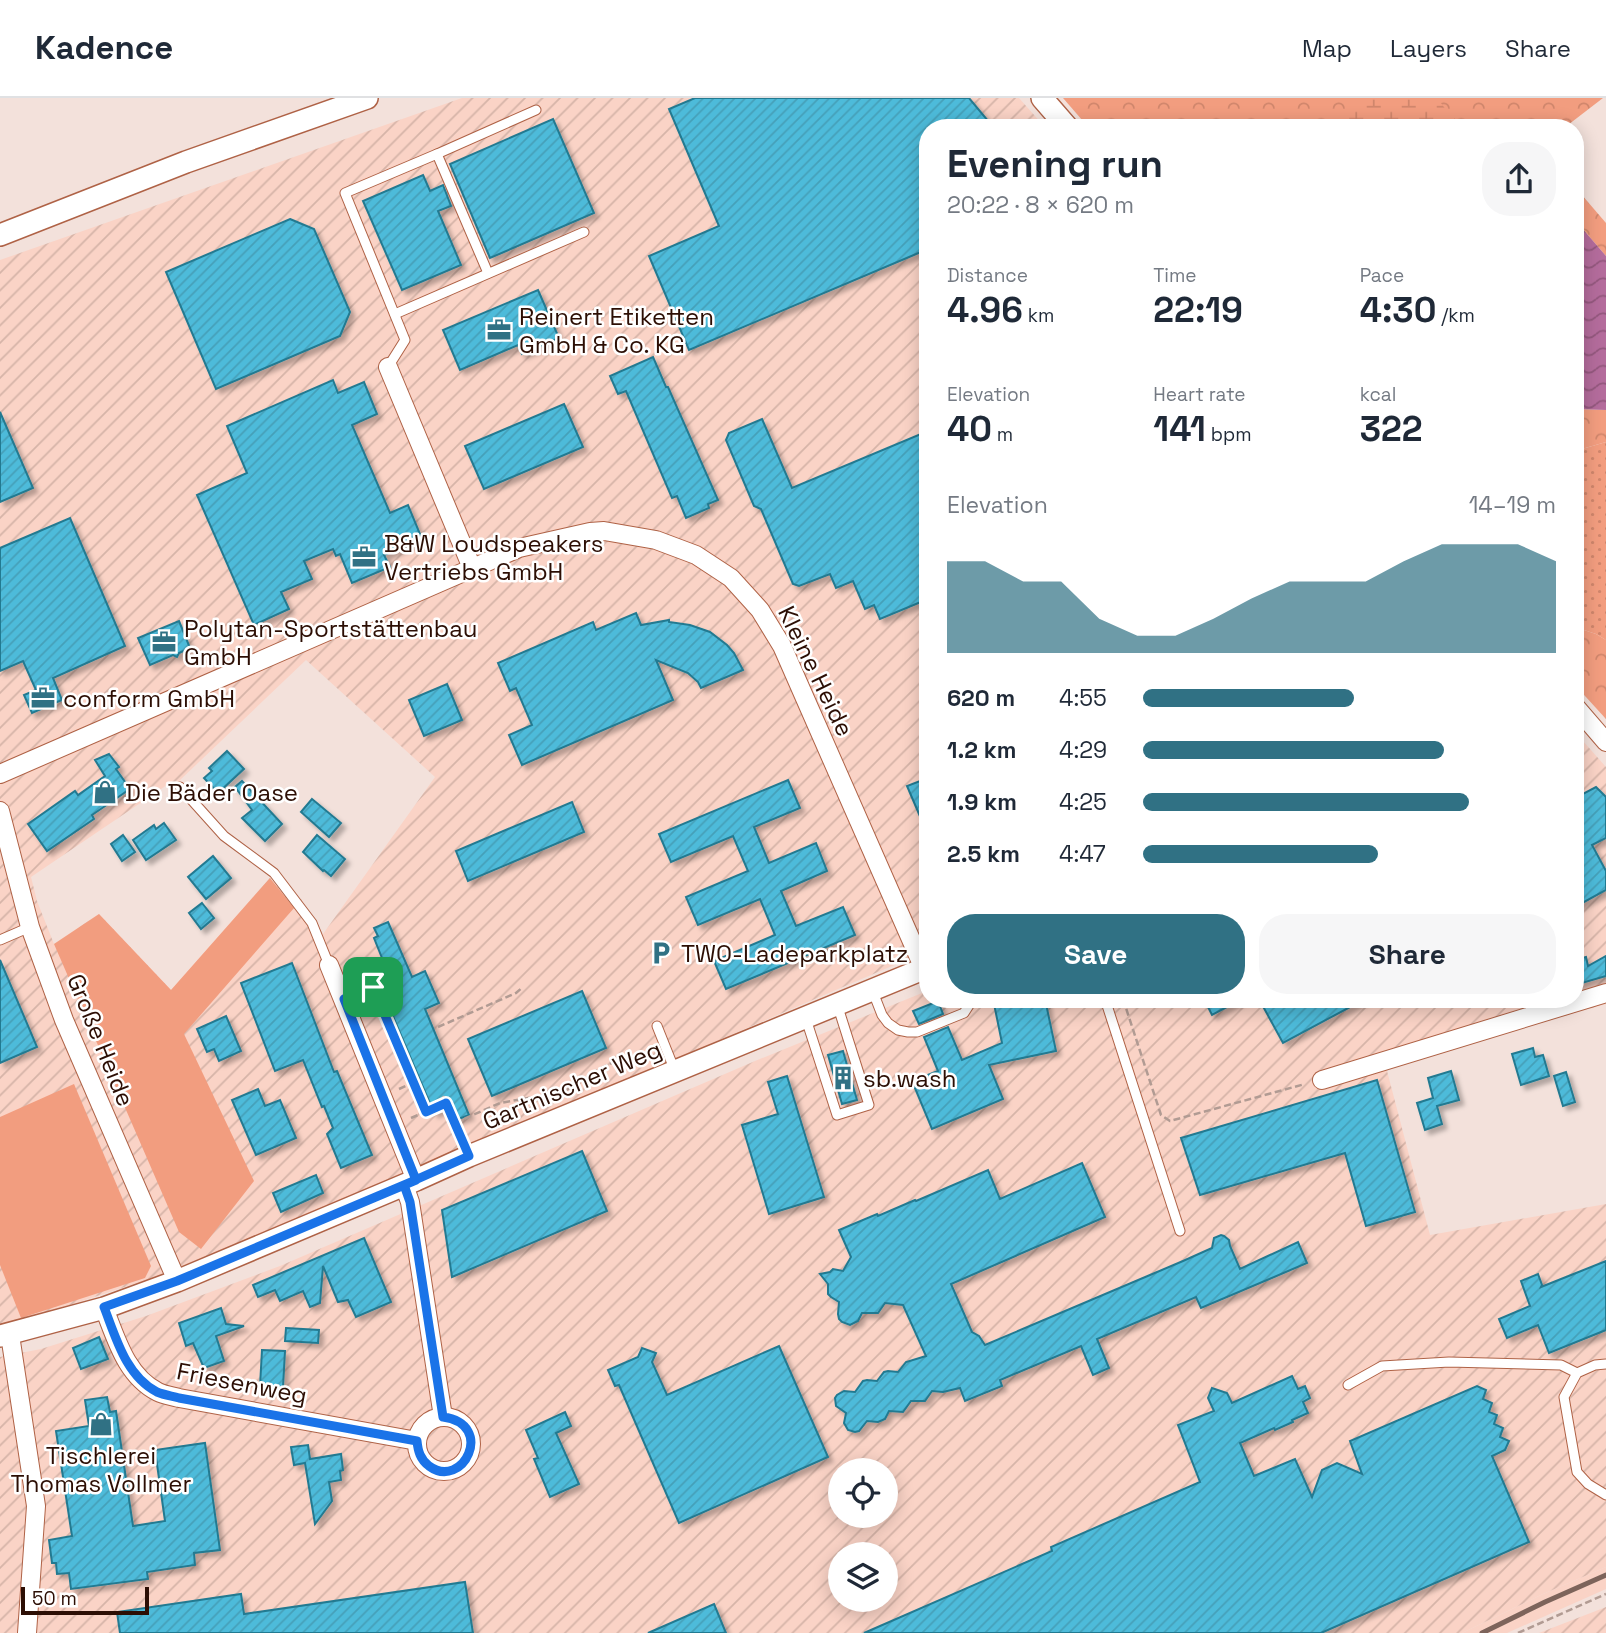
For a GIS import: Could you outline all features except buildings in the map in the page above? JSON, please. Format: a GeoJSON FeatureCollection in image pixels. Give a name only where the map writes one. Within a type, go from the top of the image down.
{"type":"FeatureCollection","features":[{"type":"Feature","properties":{"kind":"street"},"geometry":{"type":"LineString","coordinates":[[0,235],[186,162],[366,98]]}},
{"type":"Feature","properties":{"kind":"street"},"geometry":{"type":"LineString","coordinates":[[1042,98],[1060,119]]}},
{"type":"Feature","properties":{"kind":"street"},"geometry":{"type":"LineString","coordinates":[[388,367],[472,568]]}},
{"type":"Feature","properties":{"kind":"street","name":"Kleine Heide"},"geometry":{"type":"LineString","coordinates":[[0,774],[519,548],[604,531],[656,540],[696,555],[731,578],[760,610],[782,646],[919,954]]}},
{"type":"Feature","properties":{"kind":"street"},"geometry":{"type":"LineString","coordinates":[[1584,716],[1606,742]]}},
{"type":"Feature","properties":{"kind":"street","name":"Große Heide"},"geometry":{"type":"LineString","coordinates":[[0,811],[30,928],[64,1020],[177,1281]]}},
{"type":"Feature","properties":{"kind":"street"},"geometry":{"type":"LineString","coordinates":[[329,965],[395,1125],[410,1183],[410,1202],[443,1417]]}},
{"type":"Feature","properties":{"kind":"street","name":"Gartnischer Weg"},"geometry":{"type":"LineString","coordinates":[[5,1336],[104,1307],[177,1281],[469,1156],[919,970]]}},
{"type":"Feature","properties":{"kind":"street"},"geometry":{"type":"LineString","coordinates":[[1584,1000],[1606,993]]}},
{"type":"Feature","properties":{"kind":"street"},"geometry":{"type":"LineString","coordinates":[[1322,1080],[1557,1008]]}},
{"type":"Feature","properties":{"kind":"street","name":"Friesenweg"},"geometry":{"type":"LineString","coordinates":[[104,1307],[130,1366],[140,1380],[158,1392],[188,1400],[417,1441]]}},
{"type":"Feature","properties":{"kind":"street"},"geometry":{"type":"LineString","coordinates":[[5,1336],[36,1506],[27,1633]]}},
{"type":"Feature","properties":{"kind":"street"},"geometry":{"type":"LineString","coordinates":[[443,1417],[460,1422],[467,1429],[471,1446],[464,1462],[449,1471],[433,1468],[421,1457],[417,1441],[423,1427],[435,1418],[443,1417]]}},
{"type":"Feature","properties":{"kind":"lane"},"geometry":{"type":"LineString","coordinates":[[388,367],[405,340],[345,192],[437,155],[537,110]]}},
{"type":"Feature","properties":{"kind":"lane"},"geometry":{"type":"LineString","coordinates":[[437,155],[488,273]]}},
{"type":"Feature","properties":{"kind":"lane"},"geometry":{"type":"LineString","coordinates":[[396,314],[584,232]]}},
{"type":"Feature","properties":{"kind":"lane"},"geometry":{"type":"LineString","coordinates":[[180,787],[225,836],[274,873],[312,923],[329,965]]}},
{"type":"Feature","properties":{"kind":"lane"},"geometry":{"type":"LineString","coordinates":[[0,940],[30,928]]}},
{"type":"Feature","properties":{"kind":"lane"},"geometry":{"type":"LineString","coordinates":[[872,990],[888,1024],[908,1032],[917,1032],[964,1013],[967,1008]]}},
{"type":"Feature","properties":{"kind":"lane"},"geometry":{"type":"LineString","coordinates":[[805,1017],[836,1115],[869,1105],[837,1004]]}},
{"type":"Feature","properties":{"kind":"lane"},"geometry":{"type":"LineString","coordinates":[[1108,1008],[1180,1231]]}},
{"type":"Feature","properties":{"kind":"lane"},"geometry":{"type":"LineString","coordinates":[[657,1026],[675,1071]]}},
{"type":"Feature","properties":{"kind":"lane"},"geometry":{"type":"LineString","coordinates":[[1348,1385],[1382,1366],[1449,1362],[1562,1365],[1577,1373]]}},
{"type":"Feature","properties":{"kind":"lane"},"geometry":{"type":"LineString","coordinates":[[1606,1364],[1595,1365],[1577,1373],[1564,1397],[1577,1472],[1588,1484],[1606,1494]]}},
{"type":"Feature","properties":{"kind":"path"},"geometry":{"type":"LineString","coordinates":[[344,999],[373,987],[426,1112]]}},
{"type":"Feature","properties":{"kind":"path"},"geometry":{"type":"LineString","coordinates":[[438,1027],[516,993],[523,987]]}},
{"type":"Feature","properties":{"kind":"path"},"geometry":{"type":"LineString","coordinates":[[1126,1008],[1161,1115],[1170,1122],[1322,1080]]}},
{"type":"Feature","properties":{"kind":"path"},"geometry":{"type":"LineString","coordinates":[[455,1123],[500,1103],[562,1092],[599,1069],[612,1063],[618,1064]]}},
{"type":"Feature","properties":{"kind":"path"},"geometry":{"type":"LineString","coordinates":[[443,1096],[469,1156]]}},
{"type":"Feature","properties":{"kind":"path"},"geometry":{"type":"LineString","coordinates":[[395,1125],[446,1103]]}},
{"type":"Feature","properties":{"kind":"path"},"geometry":{"type":"LineString","coordinates":[[1518,1633],[1606,1594]]}},
{"type":"Feature","properties":{"kind":"shaded area"},"geometry":{"type":"Polygon","coordinates":[[[462,98],[1019,98],[1038,119],[919,119],[919,954],[329,1207],[146,1280],[24,1320],[0,1324],[0,260],[462,98]],[[306,660],[178,782],[170,783],[31,877],[37,901],[54,944],[99,914],[171,990],[270,878],[294,907],[301,899],[323,934],[435,777],[306,660]]]}},
{"type":"Feature","properties":{"kind":"shaded area"},"geometry":{"type":"Polygon","coordinates":[[[1584,742],[1606,767],[1606,1004],[1386,1067],[1430,1235],[1606,1204],[1606,1567],[1462,1633],[0,1633],[0,1357],[41,1349],[146,1316],[280,1266],[755,1061],[919,994],[919,1008],[1584,1008],[1584,742]]]}},
{"type":"Feature","properties":{"kind":"shaded area"},"geometry":{"type":"Polygon","coordinates":[[[1606,1567],[1606,1589],[1507,1633],[1462,1633],[1543,1594],[1606,1567]]]}},
{"type":"Feature","properties":{"kind":"shaded area"},"geometry":{"type":"Polygon","coordinates":[[[1606,1607],[1606,1633],[1539,1633],[1606,1607]]]}},
{"type":"Feature","properties":{"kind":"green space"},"geometry":{"type":"Polygon","coordinates":[[[1063,98],[1603,98],[1576,119],[1081,119],[1063,98]]]}},
{"type":"Feature","properties":{"kind":"green space"},"geometry":{"type":"Polygon","coordinates":[[[1365,98],[1438,98],[1455,119],[1334,119],[1365,98]]]}},
{"type":"Feature","properties":{"kind":"green space"},"geometry":{"type":"Polygon","coordinates":[[[1584,197],[1606,223],[1606,256],[1584,230],[1584,197]]]}},
{"type":"Feature","properties":{"kind":"green space"},"geometry":{"type":"Polygon","coordinates":[[[1584,409],[1606,410],[1606,442],[1584,448],[1584,409]]]}},
{"type":"Feature","properties":{"kind":"green space"},"geometry":{"type":"Polygon","coordinates":[[[1606,442],[1606,640],[1584,630],[1584,448],[1606,442]]]}},
{"type":"Feature","properties":{"kind":"green space"},"geometry":{"type":"Polygon","coordinates":[[[1584,630],[1606,640],[1606,719],[1584,695],[1584,630]]]}},
{"type":"Feature","properties":{"kind":"green space"},"geometry":{"type":"Polygon","coordinates":[[[270,878],[294,908],[184,1034],[254,1181],[201,1249],[179,1232],[54,944],[99,914],[171,990],[270,878]]]}},
{"type":"Feature","properties":{"kind":"green space"},"geometry":{"type":"Polygon","coordinates":[[[74,1084],[151,1266],[145,1278],[21,1318],[0,1265],[0,1117],[74,1084]]]}},
{"type":"Feature","properties":{"kind":"water"},"geometry":{"type":"Polygon","coordinates":[[[1584,230],[1606,256],[1606,410],[1584,409],[1584,230]]]}},
{"type":"Feature","properties":{"kind":"railway"},"geometry":{"type":"LineString","coordinates":[[1482,1633],[1606,1575]]}},
{"type":"Feature","properties":{"kind":"place","name":"Reinert Etiketten GmbH & Co. KG"},"geometry":{"type":"Point","coordinates":[499,330]}},
{"type":"Feature","properties":{"kind":"place","name":"B&W Loudspeakers Vertriebs GmbH"},"geometry":{"type":"Point","coordinates":[364,557]}},
{"type":"Feature","properties":{"kind":"place","name":"Polytan-Sportstättenbau GmbH"},"geometry":{"type":"Point","coordinates":[164,642]}},
{"type":"Feature","properties":{"kind":"place","name":"conform GmbH"},"geometry":{"type":"Point","coordinates":[43,698]}},
{"type":"Feature","properties":{"kind":"place","name":"Die Bäder Oase"},"geometry":{"type":"Point","coordinates":[105,792]}},
{"type":"Feature","properties":{"kind":"place","name":"TWO-Ladeparkplatz"},"geometry":{"type":"Point","coordinates":[661,953]}},
{"type":"Feature","properties":{"kind":"place","name":"sb.wash"},"geometry":{"type":"Point","coordinates":[843,1078]}},
{"type":"Feature","properties":{"kind":"place","name":"Tischlerei Thomas Vollmer"},"geometry":{"type":"Point","coordinates":[101,1424]}},
{"type":"Feature","properties":{"kind":"route"},"geometry":{"type":"LineString","coordinates":[[373,987],[344,999],[416,1180],[177,1281],[104,1307],[130,1366],[140,1380],[158,1392],[417,1441],[421,1457],[426,1464],[441,1471],[449,1471],[457,1468],[469,1455],[470,1437],[460,1422],[443,1417],[410,1202],[404,1185],[416,1180],[469,1156],[446,1103],[426,1112],[373,987]]}}]}
